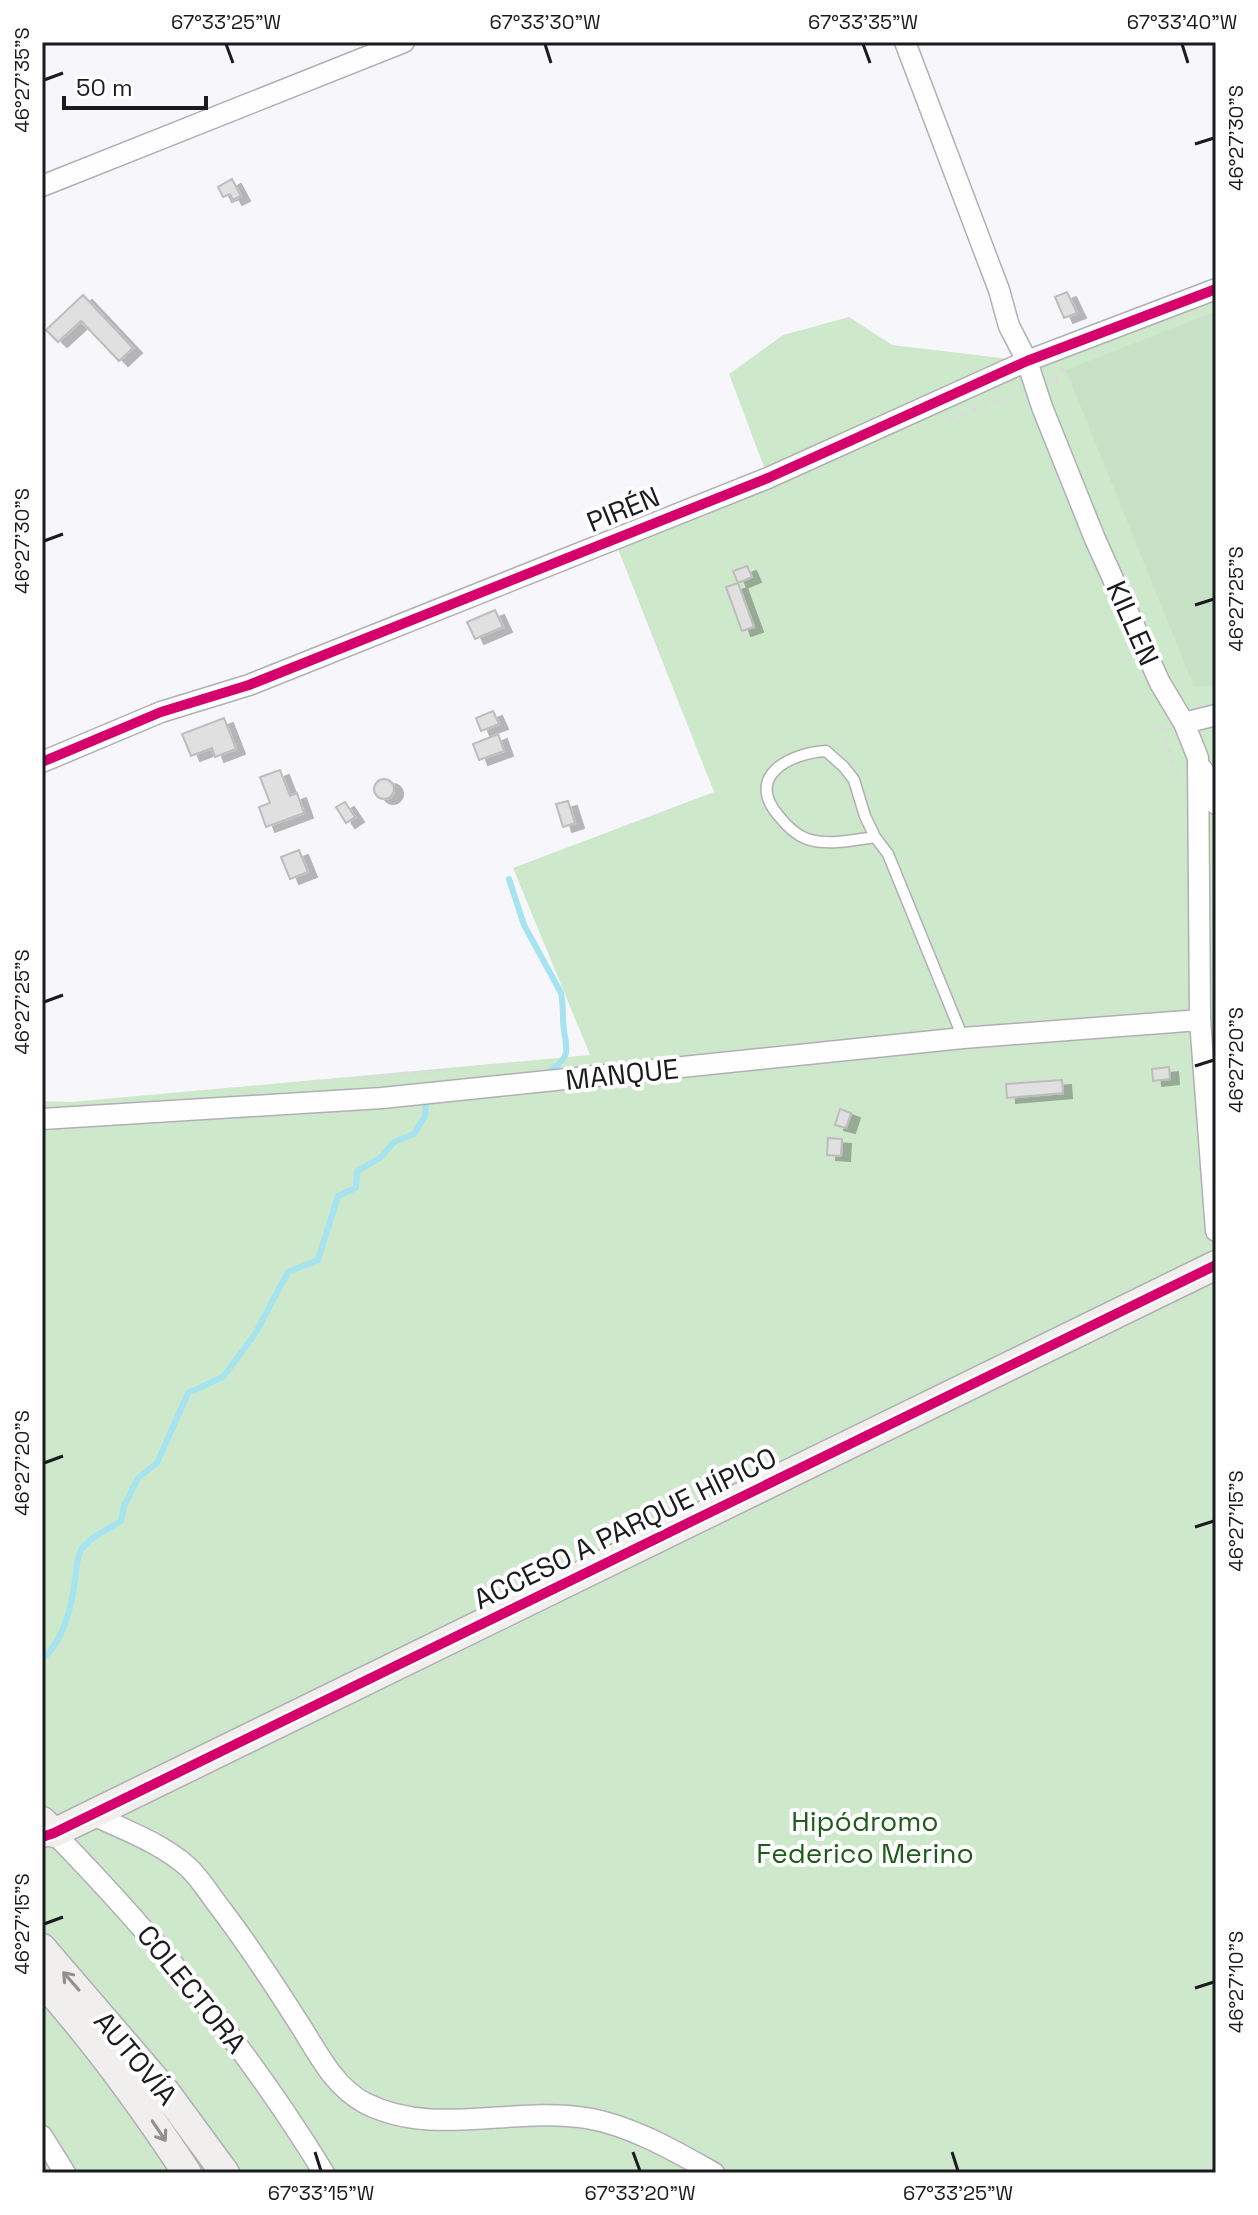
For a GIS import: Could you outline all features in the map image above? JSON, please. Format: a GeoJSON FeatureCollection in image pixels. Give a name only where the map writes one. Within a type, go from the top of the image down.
{"type":"FeatureCollection","features":[{"type":"Feature","properties":{"kind":"street"},"geometry":{"type":"LineString","coordinates":[[42,186],[404,42]]}},
{"type":"Feature","properties":{"kind":"street","name":"KILLEN"},"geometry":{"type":"LineString","coordinates":[[905,42],[999,290],[1009,326],[1027,361],[1042,407],[1095,539],[1160,683],[1184,723],[1198,758],[1200,1020],[1216,1231]]}},
{"type":"Feature","properties":{"kind":"street","name":"PIRÉN"},"geometry":{"type":"LineString","coordinates":[[42,762],[161,712],[249,685],[768,478],[1027,361],[1216,289]]}},
{"type":"Feature","properties":{"kind":"street"},"geometry":{"type":"LineString","coordinates":[[1184,723],[1216,715]]}},
{"type":"Feature","properties":{"kind":"street"},"geometry":{"type":"LineString","coordinates":[[1198,758],[1216,804]]}},
{"type":"Feature","properties":{"kind":"street","name":"MANQUE"},"geometry":{"type":"LineString","coordinates":[[42,1119],[382,1098],[963,1038],[1200,1020]]}},
{"type":"Feature","properties":{"kind":"street","name":"ACCESO A PARQUE HÍPICO"},"geometry":{"type":"LineString","coordinates":[[46,1830],[93,1815],[1216,1265]]}},
{"type":"Feature","properties":{"kind":"street"},"geometry":{"type":"LineString","coordinates":[[93,1815],[169,1852],[190,1869],[237,1931],[327,2066],[345,2090],[364,2103],[399,2116],[427,2119],[585,2117],[619,2125],[714,2173]]}},
{"type":"Feature","properties":{"kind":"street","name":"COLECTORA"},"geometry":{"type":"LineString","coordinates":[[46,1830],[117,1898],[198,1992],[268,2087],[324,2173]]}},
{"type":"Feature","properties":{"kind":"street","name":"AUTOVÍA"},"geometry":{"type":"LineString","coordinates":[[42,1948],[164,2090],[225,2173]]}},
{"type":"Feature","properties":{"kind":"street","name":"AUTOVÍA"},"geometry":{"type":"LineString","coordinates":[[42,1981],[122,2077],[187,2173]]}},
{"type":"Feature","properties":{"kind":"street"},"geometry":{"type":"LineString","coordinates":[[42,2136],[65,2173]]}},
{"type":"Feature","properties":{"kind":"lane"},"geometry":{"type":"LineString","coordinates":[[875,837],[830,843],[805,839],[774,811],[766,793],[767,779],[792,759],[826,751],[854,780],[875,837],[888,854],[963,1038]]}},
{"type":"Feature","properties":{"kind":"path"},"geometry":{"type":"LineString","coordinates":[[1053,386],[1064,365]]}},
{"type":"Feature","properties":{"kind":"path"},"geometry":{"type":"LineString","coordinates":[[944,421],[1001,399],[1019,400]]}},
{"type":"Feature","properties":{"kind":"path"},"geometry":{"type":"LineString","coordinates":[[1157,716],[1177,768],[1178,783]]}},
{"type":"Feature","properties":{"kind":"path"},"geometry":{"type":"LineString","coordinates":[[343,1079],[454,1069]]}},
{"type":"Feature","properties":{"kind":"green space","name":"Hipódromo Federico Merino"},"geometry":{"type":"Polygon","coordinates":[[[1216,289],[1216,2173],[42,2173],[42,1101],[71,1102],[590,1055],[513,868],[714,792],[614,539],[768,478],[729,374],[783,335],[849,317],[892,345],[1027,361],[1216,289]]]}},
{"type":"Feature","properties":{"kind":"green space"},"geometry":{"type":"Polygon","coordinates":[[[1216,311],[1216,685],[1194,687],[1066,370],[1216,311]]]}},
{"type":"Feature","properties":{"kind":"building"},"geometry":{"type":"Polygon","coordinates":[[[232,179],[241,196],[233,200],[230,194],[223,197],[218,187],[232,179]]]}},
{"type":"Feature","properties":{"kind":"building"},"geometry":{"type":"Polygon","coordinates":[[[1067,292],[1077,313],[1064,318],[1055,297],[1067,292]]]}},
{"type":"Feature","properties":{"kind":"building"},"geometry":{"type":"Polygon","coordinates":[[[83,295],[133,348],[119,361],[81,321],[58,342],[46,330],[83,295]]]}},
{"type":"Feature","properties":{"kind":"building"},"geometry":{"type":"Polygon","coordinates":[[[747,566],[752,577],[738,583],[733,571],[747,566]]]}},
{"type":"Feature","properties":{"kind":"building"},"geometry":{"type":"Polygon","coordinates":[[[738,583],[754,627],[742,631],[726,587],[738,583]]]}},
{"type":"Feature","properties":{"kind":"building"},"geometry":{"type":"Polygon","coordinates":[[[495,610],[503,627],[475,639],[467,622],[495,610]]]}},
{"type":"Feature","properties":{"kind":"building"},"geometry":{"type":"Polygon","coordinates":[[[493,711],[499,724],[481,731],[476,718],[493,711]]]}},
{"type":"Feature","properties":{"kind":"building"},"geometry":{"type":"Polygon","coordinates":[[[224,718],[236,749],[215,757],[212,748],[191,756],[182,734],[224,718]]]}},
{"type":"Feature","properties":{"kind":"building"},"geometry":{"type":"Polygon","coordinates":[[[498,734],[504,751],[479,760],[473,744],[498,734]]]}},
{"type":"Feature","properties":{"kind":"building"},"geometry":{"type":"Polygon","coordinates":[[[280,770],[290,796],[297,793],[304,813],[266,827],[259,807],[270,803],[260,777],[280,770]]]}},
{"type":"Feature","properties":{"kind":"building"},"geometry":{"type":"Polygon","coordinates":[[[380,779],[388,779],[394,789],[388,799],[380,799],[374,793],[374,785],[380,779]]]}},
{"type":"Feature","properties":{"kind":"building"},"geometry":{"type":"Polygon","coordinates":[[[568,801],[575,823],[563,827],[556,804],[568,801]]]}},
{"type":"Feature","properties":{"kind":"building"},"geometry":{"type":"Polygon","coordinates":[[[345,802],[355,817],[346,823],[336,807],[345,802]]]}},
{"type":"Feature","properties":{"kind":"building"},"geometry":{"type":"Polygon","coordinates":[[[299,850],[308,872],[290,879],[281,857],[299,850]]]}},
{"type":"Feature","properties":{"kind":"building"},"geometry":{"type":"Polygon","coordinates":[[[1169,1067],[1170,1079],[1153,1081],[1152,1069],[1169,1067]]]}},
{"type":"Feature","properties":{"kind":"building"},"geometry":{"type":"Polygon","coordinates":[[[1062,1080],[1063,1093],[1007,1098],[1006,1084],[1062,1080]]]}},
{"type":"Feature","properties":{"kind":"building"},"geometry":{"type":"Polygon","coordinates":[[[840,1109],[851,1113],[846,1128],[835,1125],[840,1109]]]}},
{"type":"Feature","properties":{"kind":"building"},"geometry":{"type":"Polygon","coordinates":[[[828,1138],[842,1139],[841,1156],[827,1155],[828,1138]]]}},
{"type":"Feature","properties":{"kind":"waterway"},"geometry":{"type":"LineString","coordinates":[[509,879],[524,925],[561,993],[566,1051],[562,1061],[547,1073]]}},
{"type":"Feature","properties":{"kind":"waterway"},"geometry":{"type":"LineString","coordinates":[[42,1659],[56,1643],[65,1623],[81,1550],[94,1537],[121,1521],[124,1506],[138,1478],[157,1463],[188,1393],[223,1377],[255,1334],[288,1272],[318,1260],[338,1196],[356,1188],[357,1171],[380,1158],[394,1142],[414,1134],[425,1116],[426,1104],[431,1100]]}},
{"type":"Feature","properties":{"kind":"cycle path"},"geometry":{"type":"LineString","coordinates":[[42,762],[161,712],[249,685],[768,478],[1027,361],[1216,289]]}},
{"type":"Feature","properties":{"kind":"cycle path"},"geometry":{"type":"LineString","coordinates":[[42,1837],[1216,1265]]}}]}
